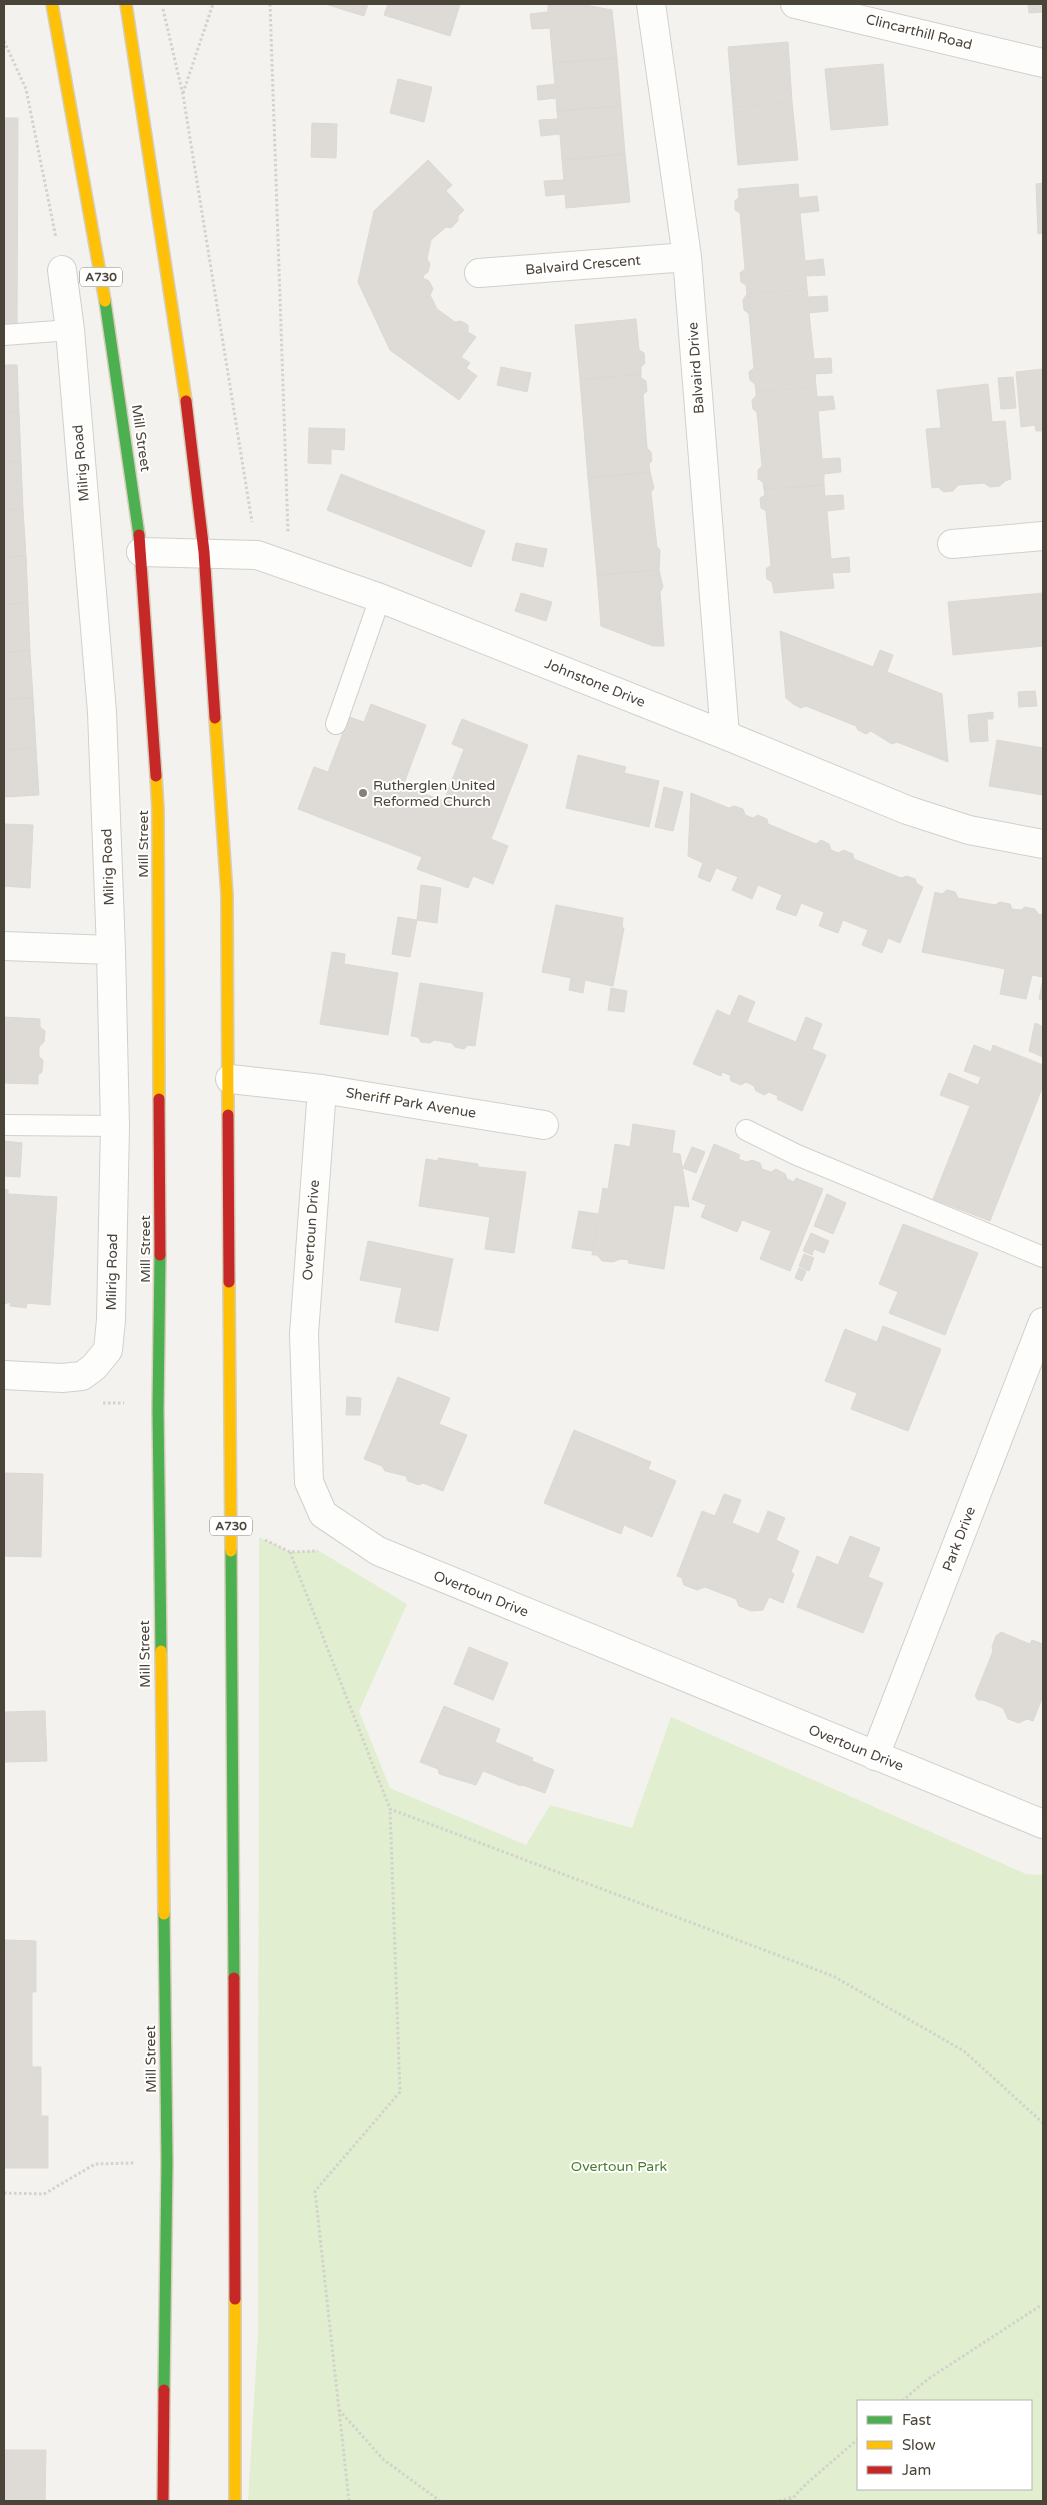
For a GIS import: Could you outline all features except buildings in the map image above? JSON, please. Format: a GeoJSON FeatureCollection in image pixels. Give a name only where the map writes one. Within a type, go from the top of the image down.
{"type":"FeatureCollection","features":[{"type":"Feature","properties":{"kind":"main road","name":"Mill Street"},"geometry":{"type":"LineString","coordinates":[[52,4],[112,339],[142,552],[158,810],[160,1317],[158,1428],[167,2162],[164,2501]]}},
{"type":"Feature","properties":{"kind":"main road","name":"A730"},"geometry":{"type":"LineString","coordinates":[[126,4],[193,454],[204,552],[227,895],[230,1079],[235,2501]]}},
{"type":"Feature","properties":{"kind":"street","name":"Balvaird Drive"},"geometry":{"type":"LineString","coordinates":[[651,4],[687,256],[725,735]]}},
{"type":"Feature","properties":{"kind":"street","name":"Clincarthill Road"},"geometry":{"type":"LineString","coordinates":[[795,4],[842,13],[1043,63]]}},
{"type":"Feature","properties":{"kind":"street","name":"Balvaird Crescent"},"geometry":{"type":"LineString","coordinates":[[479,273],[687,256]]}},
{"type":"Feature","properties":{"kind":"street","name":"Milrig Road"},"geometry":{"type":"LineString","coordinates":[[4,1375],[62,1378],[82,1376],[94,1367],[108,1350],[111,1320],[115,1126],[111,950],[102,712],[70,330],[62,270]]}},
{"type":"Feature","properties":{"kind":"street"},"geometry":{"type":"LineString","coordinates":[[952,544],[1043,536]]}},
{"type":"Feature","properties":{"kind":"street","name":"Johnstone Drive"},"geometry":{"type":"LineString","coordinates":[[142,552],[204,552],[257,555],[380,598],[908,810],[969,830],[1043,844]]}},
{"type":"Feature","properties":{"kind":"street"},"geometry":{"type":"LineString","coordinates":[[4,946],[111,950]]}},
{"type":"Feature","properties":{"kind":"street","name":"Sheriff Park Avenue"},"geometry":{"type":"LineString","coordinates":[[230,1079],[322,1089],[544,1125]]}},
{"type":"Feature","properties":{"kind":"street","name":"Overtoun Drive"},"geometry":{"type":"LineString","coordinates":[[322,1089],[304,1334],[309,1482],[323,1514],[378,1551],[1043,1824]]}},
{"type":"Feature","properties":{"kind":"street","name":"Park Drive"},"geometry":{"type":"LineString","coordinates":[[875,1756],[1043,1322]]}},
{"type":"Feature","properties":{"kind":"lane"},"geometry":{"type":"LineString","coordinates":[[4,335],[70,330]]}},
{"type":"Feature","properties":{"kind":"lane"},"geometry":{"type":"LineString","coordinates":[[336,724],[380,598]]}},
{"type":"Feature","properties":{"kind":"lane"},"geometry":{"type":"LineString","coordinates":[[4,1125],[115,1126]]}},
{"type":"Feature","properties":{"kind":"lane"},"geometry":{"type":"LineString","coordinates":[[746,1130],[797,1155],[1043,1257]]}},
{"type":"Feature","properties":{"kind":"path"},"geometry":{"type":"LineString","coordinates":[[162,4],[183,95],[257,555]]}},
{"type":"Feature","properties":{"kind":"path"},"geometry":{"type":"LineString","coordinates":[[183,95],[213,4]]}},
{"type":"Feature","properties":{"kind":"path"},"geometry":{"type":"LineString","coordinates":[[270,4],[289,567]]}},
{"type":"Feature","properties":{"kind":"path"},"geometry":{"type":"LineString","coordinates":[[4,40],[26,88],[62,270]]}},
{"type":"Feature","properties":{"kind":"path"},"geometry":{"type":"LineString","coordinates":[[231,1530],[248,1531],[290,1552],[319,1551]]}},
{"type":"Feature","properties":{"kind":"path"},"geometry":{"type":"LineString","coordinates":[[290,1552],[390,1809],[400,2092],[315,2191],[348,2501]]}},
{"type":"Feature","properties":{"kind":"path"},"geometry":{"type":"LineString","coordinates":[[390,1809],[833,1976],[964,2051],[1043,2123]]}},
{"type":"Feature","properties":{"kind":"path"},"geometry":{"type":"LineString","coordinates":[[4,2193],[44,2194],[95,2164],[167,2162]]}},
{"type":"Feature","properties":{"kind":"path"},"geometry":{"type":"LineString","coordinates":[[903,2400],[928,2378],[1043,2304]]}},
{"type":"Feature","properties":{"kind":"path"},"geometry":{"type":"LineString","coordinates":[[339,2409],[384,2460],[440,2501]]}},
{"type":"Feature","properties":{"kind":"path"},"geometry":{"type":"LineString","coordinates":[[790,2501],[857,2440]]}},
{"type":"Feature","properties":{"kind":"path"},"geometry":{"type":"LineString","coordinates":[[779,2501],[794,2497]]}},
{"type":"Feature","properties":{"kind":"green space","name":"Overtoun Park"},"geometry":{"type":"Polygon","coordinates":[[[259,1537],[290,1552],[319,1551],[407,1604],[359,1711],[390,1788],[526,1845],[550,1805],[632,1828],[671,1717],[1026,1874],[1043,1875],[1043,2501],[248,2501],[258,2333],[259,1537]]]}},
{"type":"Feature","properties":{"kind":"traffic: fast"},"geometry":{"type":"LineString","coordinates":[[105,301],[139,535]]}},
{"type":"Feature","properties":{"kind":"traffic: fast"},"geometry":{"type":"LineString","coordinates":[[160,1255],[158,1409],[161,1651]]}},
{"type":"Feature","properties":{"kind":"traffic: fast"},"geometry":{"type":"LineString","coordinates":[[231,1551],[234,1978]]}},
{"type":"Feature","properties":{"kind":"traffic: fast"},"geometry":{"type":"LineString","coordinates":[[164,1914],[167,2162],[164,2390]]}},
{"type":"Feature","properties":{"kind":"traffic: slow"},"geometry":{"type":"LineString","coordinates":[[52,4],[105,301]]}},
{"type":"Feature","properties":{"kind":"traffic: slow"},"geometry":{"type":"LineString","coordinates":[[126,4],[186,401]]}},
{"type":"Feature","properties":{"kind":"traffic: slow"},"geometry":{"type":"LineString","coordinates":[[215,718],[227,895],[228,1115]]}},
{"type":"Feature","properties":{"kind":"traffic: slow"},"geometry":{"type":"LineString","coordinates":[[156,776],[158,810],[159,1099]]}},
{"type":"Feature","properties":{"kind":"traffic: slow"},"geometry":{"type":"LineString","coordinates":[[229,1282],[231,1551]]}},
{"type":"Feature","properties":{"kind":"traffic: slow"},"geometry":{"type":"LineString","coordinates":[[161,1651],[164,1914]]}},
{"type":"Feature","properties":{"kind":"traffic: slow"},"geometry":{"type":"LineString","coordinates":[[235,2299],[235,2501]]}},
{"type":"Feature","properties":{"kind":"traffic: jam"},"geometry":{"type":"LineString","coordinates":[[186,401],[204,552],[215,718]]}},
{"type":"Feature","properties":{"kind":"traffic: jam"},"geometry":{"type":"LineString","coordinates":[[139,535],[156,776]]}},
{"type":"Feature","properties":{"kind":"traffic: jam"},"geometry":{"type":"LineString","coordinates":[[159,1099],[160,1255]]}},
{"type":"Feature","properties":{"kind":"traffic: jam"},"geometry":{"type":"LineString","coordinates":[[228,1115],[229,1282]]}},
{"type":"Feature","properties":{"kind":"traffic: jam"},"geometry":{"type":"LineString","coordinates":[[234,1978],[235,2299]]}},
{"type":"Feature","properties":{"kind":"traffic: jam"},"geometry":{"type":"LineString","coordinates":[[163,2501],[164,2390]]}},
{"type":"Feature","properties":{"kind":"place","name":"Rutherglen United Reformed Church"},"geometry":{"type":"Point","coordinates":[363,793]}}]}
